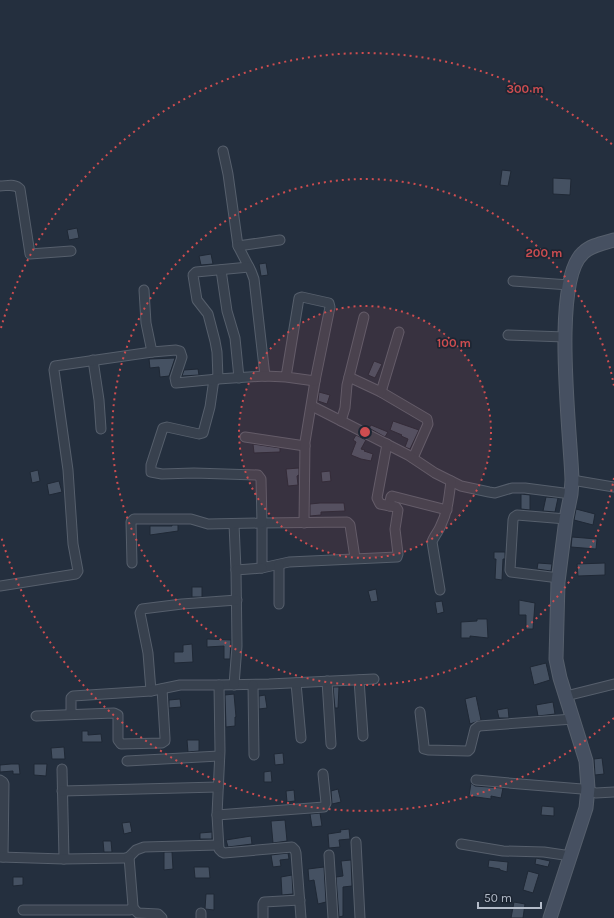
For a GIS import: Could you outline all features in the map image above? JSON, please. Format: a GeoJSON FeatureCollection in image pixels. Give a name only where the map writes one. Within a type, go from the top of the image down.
{"type":"FeatureCollection","features":[{"type":"Feature","properties":{"kind":"street"},"geometry":{"type":"LineString","coordinates":[[223,151],[228,174],[238,246],[254,279],[265,376]]}},
{"type":"Feature","properties":{"kind":"street"},"geometry":{"type":"LineString","coordinates":[[0,186],[13,185],[20,189],[30,254],[71,251]]}},
{"type":"Feature","properties":{"kind":"street"},"geometry":{"type":"LineString","coordinates":[[238,246],[280,240]]}},
{"type":"Feature","properties":{"kind":"street"},"geometry":{"type":"LineString","coordinates":[[550,918],[586,808],[588,791],[586,761],[556,659],[559,578],[572,480],[566,394],[566,316],[569,285],[576,264],[583,253],[594,246],[614,240]]}},
{"type":"Feature","properties":{"kind":"street"},"geometry":{"type":"LineString","coordinates":[[249,267],[196,272],[193,275],[197,300],[208,314],[216,341],[216,379],[203,433],[199,434],[164,427],[161,430],[151,465],[151,472],[162,474],[194,473],[258,475],[261,479],[262,568]]}},
{"type":"Feature","properties":{"kind":"street"},"geometry":{"type":"LineString","coordinates":[[221,270],[227,311],[235,338],[239,378]]}},
{"type":"Feature","properties":{"kind":"street"},"geometry":{"type":"LineString","coordinates":[[513,281],[569,285]]}},
{"type":"Feature","properties":{"kind":"street"},"geometry":{"type":"LineString","coordinates":[[144,290],[146,323],[152,352]]}},
{"type":"Feature","properties":{"kind":"street"},"geometry":{"type":"LineString","coordinates":[[286,377],[299,298],[302,297],[327,303],[330,305],[312,406],[306,429],[304,522]]}},
{"type":"Feature","properties":{"kind":"street"},"geometry":{"type":"LineString","coordinates":[[341,421],[349,377],[364,317]]}},
{"type":"Feature","properties":{"kind":"street"},"geometry":{"type":"LineString","coordinates":[[381,392],[399,332]]}},
{"type":"Feature","properties":{"kind":"street"},"geometry":{"type":"LineString","coordinates":[[508,335],[565,336]]}},
{"type":"Feature","properties":{"kind":"street"},"geometry":{"type":"LineString","coordinates":[[0,586],[78,573],[73,544],[68,470],[54,370],[57,365],[152,352],[180,351],[182,357],[175,378],[176,382],[265,376],[316,381]]}},
{"type":"Feature","properties":{"kind":"street"},"geometry":{"type":"LineString","coordinates":[[93,360],[99,400],[101,429]]}},
{"type":"Feature","properties":{"kind":"street"},"geometry":{"type":"LineString","coordinates":[[349,377],[381,392],[427,419],[428,424],[413,458]]}},
{"type":"Feature","properties":{"kind":"street"},"geometry":{"type":"LineString","coordinates":[[312,406],[387,444],[413,458],[435,473],[461,486],[495,493],[512,488],[525,488],[571,494]]}},
{"type":"Feature","properties":{"kind":"street"},"geometry":{"type":"LineString","coordinates":[[244,437],[305,446]]}},
{"type":"Feature","properties":{"kind":"street"},"geometry":{"type":"LineString","coordinates":[[236,570],[262,568],[289,562],[395,557],[398,555],[395,529],[398,510],[396,508],[380,504],[377,498],[387,444]]}},
{"type":"Feature","properties":{"kind":"street"},"geometry":{"type":"LineString","coordinates":[[572,480],[614,487]]}},
{"type":"Feature","properties":{"kind":"street"},"geometry":{"type":"LineString","coordinates":[[440,590],[432,542],[441,527],[447,510],[451,481]]}},
{"type":"Feature","properties":{"kind":"street"},"geometry":{"type":"LineString","coordinates":[[389,506],[392,496],[447,510]]}},
{"type":"Feature","properties":{"kind":"street"},"geometry":{"type":"LineString","coordinates":[[559,578],[511,572],[513,520],[514,517],[518,515],[566,520]]}},
{"type":"Feature","properties":{"kind":"street"},"geometry":{"type":"LineString","coordinates":[[132,563],[132,522],[134,519],[191,519],[208,524],[344,522],[349,524],[355,558]]}},
{"type":"Feature","properties":{"kind":"street"},"geometry":{"type":"LineString","coordinates":[[234,524],[237,646],[234,685]]}},
{"type":"Feature","properties":{"kind":"street"},"geometry":{"type":"LineString","coordinates":[[279,565],[279,604]]}},
{"type":"Feature","properties":{"kind":"street"},"geometry":{"type":"LineString","coordinates":[[151,691],[148,653],[140,611],[143,609],[182,604],[236,600]]}},
{"type":"Feature","properties":{"kind":"street"},"geometry":{"type":"LineString","coordinates":[[71,714],[71,698],[73,696],[151,691],[180,685],[234,685],[374,679]]}},
{"type":"Feature","properties":{"kind":"street"},"geometry":{"type":"LineString","coordinates":[[359,680],[363,736]]}},
{"type":"Feature","properties":{"kind":"street"},"geometry":{"type":"LineString","coordinates":[[327,681],[332,744]]}},
{"type":"Feature","properties":{"kind":"street"},"geometry":{"type":"LineString","coordinates":[[296,683],[301,738]]}},
{"type":"Feature","properties":{"kind":"street"},"geometry":{"type":"LineString","coordinates":[[253,684],[254,755]]}},
{"type":"Feature","properties":{"kind":"street"},"geometry":{"type":"LineString","coordinates":[[566,696],[614,684]]}},
{"type":"Feature","properties":{"kind":"street"},"geometry":{"type":"LineString","coordinates":[[219,685],[217,815],[218,845],[220,851],[224,853],[292,847],[296,854],[301,918]]}},
{"type":"Feature","properties":{"kind":"street"},"geometry":{"type":"LineString","coordinates":[[36,716],[116,713],[118,718],[118,740],[121,744],[162,743],[165,738],[162,689]]}},
{"type":"Feature","properties":{"kind":"street"},"geometry":{"type":"LineString","coordinates":[[420,712],[424,748],[428,750],[468,751],[470,749],[475,729],[479,726],[573,719]]}},
{"type":"Feature","properties":{"kind":"street"},"geometry":{"type":"LineString","coordinates":[[127,761],[219,756]]}},
{"type":"Feature","properties":{"kind":"street"},"geometry":{"type":"LineString","coordinates":[[62,769],[64,859]]}},
{"type":"Feature","properties":{"kind":"street"},"geometry":{"type":"LineString","coordinates":[[217,815],[324,806],[326,803],[323,774]]}},
{"type":"Feature","properties":{"kind":"street"},"geometry":{"type":"LineString","coordinates":[[0,780],[4,784],[2,857],[64,859],[130,857]]}},
{"type":"Feature","properties":{"kind":"street"},"geometry":{"type":"LineString","coordinates":[[476,780],[582,788],[596,793],[614,792]]}},
{"type":"Feature","properties":{"kind":"street"},"geometry":{"type":"LineString","coordinates":[[62,791],[218,786]]}},
{"type":"Feature","properties":{"kind":"street"},"geometry":{"type":"LineString","coordinates":[[356,842],[360,918]]}},
{"type":"Feature","properties":{"kind":"street"},"geometry":{"type":"LineString","coordinates":[[461,844],[503,850],[544,852],[570,856]]}},
{"type":"Feature","properties":{"kind":"street"},"geometry":{"type":"LineString","coordinates":[[162,918],[158,914],[138,913],[133,908],[130,857],[136,850],[144,847],[218,845]]}},
{"type":"Feature","properties":{"kind":"street"},"geometry":{"type":"LineString","coordinates":[[329,855],[333,918]]}},
{"type":"Feature","properties":{"kind":"street"},"geometry":{"type":"LineString","coordinates":[[263,918],[264,902],[300,900]]}},
{"type":"Feature","properties":{"kind":"street"},"geometry":{"type":"LineString","coordinates":[[23,910],[127,911],[133,908]]}},
{"type":"Feature","properties":{"kind":"building"},"geometry":{"type":"Polygon","coordinates":[[[502,170],[511,171],[508,186],[500,185],[502,170]]]}},
{"type":"Feature","properties":{"kind":"building"},"geometry":{"type":"Polygon","coordinates":[[[553,178],[571,179],[570,195],[553,194],[553,178]]]}},
{"type":"Feature","properties":{"kind":"building"},"geometry":{"type":"Polygon","coordinates":[[[77,228],[79,238],[69,240],[67,230],[77,228]]]}},
{"type":"Feature","properties":{"kind":"building"},"geometry":{"type":"Polygon","coordinates":[[[211,254],[213,264],[201,265],[199,256],[211,254]]]}},
{"type":"Feature","properties":{"kind":"building"},"geometry":{"type":"Polygon","coordinates":[[[266,263],[268,275],[261,276],[259,264],[266,263]]]}},
{"type":"Feature","properties":{"kind":"building"},"geometry":{"type":"Polygon","coordinates":[[[175,358],[169,376],[160,377],[159,367],[150,368],[149,359],[175,358]]]}},
{"type":"Feature","properties":{"kind":"building"},"geometry":{"type":"Polygon","coordinates":[[[374,361],[382,364],[375,378],[368,375],[374,361]]]}},
{"type":"Feature","properties":{"kind":"building"},"geometry":{"type":"Polygon","coordinates":[[[198,369],[199,375],[182,376],[184,370],[198,369]]]}},
{"type":"Feature","properties":{"kind":"building"},"geometry":{"type":"Polygon","coordinates":[[[319,392],[330,395],[327,404],[318,401],[319,392]]]}},
{"type":"Feature","properties":{"kind":"building"},"geometry":{"type":"Polygon","coordinates":[[[393,421],[419,430],[410,449],[405,447],[408,439],[390,430],[393,421]]]}},
{"type":"Feature","properties":{"kind":"building"},"geometry":{"type":"Polygon","coordinates":[[[371,425],[388,432],[385,437],[369,428],[371,425]]]}},
{"type":"Feature","properties":{"kind":"building"},"geometry":{"type":"Polygon","coordinates":[[[356,435],[366,440],[361,449],[373,454],[371,461],[351,455],[356,442],[353,440],[356,435]]]}},
{"type":"Feature","properties":{"kind":"building"},"geometry":{"type":"Polygon","coordinates":[[[253,444],[280,448],[280,452],[254,453],[253,444]]]}},
{"type":"Feature","properties":{"kind":"building"},"geometry":{"type":"Polygon","coordinates":[[[299,468],[299,475],[297,476],[298,485],[288,486],[286,469],[299,468]]]}},
{"type":"Feature","properties":{"kind":"building"},"geometry":{"type":"Polygon","coordinates":[[[38,470],[40,481],[32,483],[30,472],[38,470]]]}},
{"type":"Feature","properties":{"kind":"building"},"geometry":{"type":"Polygon","coordinates":[[[330,471],[331,481],[322,482],[321,472],[330,471]]]}},
{"type":"Feature","properties":{"kind":"building"},"geometry":{"type":"Polygon","coordinates":[[[59,481],[62,492],[49,495],[47,484],[59,481]]]}},
{"type":"Feature","properties":{"kind":"building"},"geometry":{"type":"Polygon","coordinates":[[[521,494],[530,495],[530,510],[521,509],[521,494]]]}},
{"type":"Feature","properties":{"kind":"building"},"geometry":{"type":"Polygon","coordinates":[[[546,497],[558,498],[555,512],[543,511],[546,497]]]}},
{"type":"Feature","properties":{"kind":"building"},"geometry":{"type":"Polygon","coordinates":[[[344,503],[345,511],[321,512],[321,515],[310,516],[310,504],[344,503]]]}},
{"type":"Feature","properties":{"kind":"building"},"geometry":{"type":"Polygon","coordinates":[[[576,509],[595,514],[593,525],[574,520],[576,509]]]}},
{"type":"Feature","properties":{"kind":"building"},"geometry":{"type":"Polygon","coordinates":[[[178,525],[178,531],[150,535],[150,526],[178,525]]]}},
{"type":"Feature","properties":{"kind":"building"},"geometry":{"type":"Polygon","coordinates":[[[572,537],[597,539],[596,549],[571,547],[572,537]]]}},
{"type":"Feature","properties":{"kind":"building"},"geometry":{"type":"Polygon","coordinates":[[[494,552],[505,552],[505,559],[503,559],[502,580],[495,579],[496,559],[494,559],[494,552]]]}},
{"type":"Feature","properties":{"kind":"building"},"geometry":{"type":"Polygon","coordinates":[[[538,563],[552,564],[551,571],[537,569],[538,563]]]}},
{"type":"Feature","properties":{"kind":"building"},"geometry":{"type":"Polygon","coordinates":[[[605,563],[605,575],[578,576],[577,564],[605,563]]]}},
{"type":"Feature","properties":{"kind":"building"},"geometry":{"type":"Polygon","coordinates":[[[192,587],[202,587],[202,597],[192,597],[192,587]]]}},
{"type":"Feature","properties":{"kind":"building"},"geometry":{"type":"Polygon","coordinates":[[[376,589],[378,601],[371,602],[368,591],[376,589]]]}},
{"type":"Feature","properties":{"kind":"building"},"geometry":{"type":"Polygon","coordinates":[[[519,600],[535,603],[533,629],[526,629],[526,615],[519,615],[519,600]]]}},
{"type":"Feature","properties":{"kind":"building"},"geometry":{"type":"Polygon","coordinates":[[[442,601],[444,612],[437,614],[435,602],[442,601]]]}},
{"type":"Feature","properties":{"kind":"building"},"geometry":{"type":"Polygon","coordinates":[[[477,619],[487,619],[488,638],[470,636],[470,638],[461,638],[461,622],[477,621],[477,619]]]}},
{"type":"Feature","properties":{"kind":"building"},"geometry":{"type":"Polygon","coordinates":[[[207,639],[231,640],[230,659],[224,659],[224,646],[207,647],[207,639]]]}},
{"type":"Feature","properties":{"kind":"building"},"geometry":{"type":"Polygon","coordinates":[[[192,644],[193,662],[174,663],[174,652],[183,652],[183,645],[192,644]]]}},
{"type":"Feature","properties":{"kind":"building"},"geometry":{"type":"Polygon","coordinates":[[[546,663],[550,680],[534,685],[530,667],[546,663]]]}},
{"type":"Feature","properties":{"kind":"building"},"geometry":{"type":"Polygon","coordinates":[[[333,687],[339,687],[338,708],[335,708],[333,687]]]}},
{"type":"Feature","properties":{"kind":"building"},"geometry":{"type":"Polygon","coordinates":[[[234,694],[236,717],[235,726],[226,727],[225,695],[234,694]]]}},
{"type":"Feature","properties":{"kind":"building"},"geometry":{"type":"Polygon","coordinates":[[[265,695],[267,708],[259,709],[259,696],[265,695]]]}},
{"type":"Feature","properties":{"kind":"building"},"geometry":{"type":"Polygon","coordinates":[[[476,696],[481,720],[470,724],[465,699],[476,696]]]}},
{"type":"Feature","properties":{"kind":"building"},"geometry":{"type":"Polygon","coordinates":[[[180,699],[181,707],[169,708],[169,700],[180,699]]]}},
{"type":"Feature","properties":{"kind":"building"},"geometry":{"type":"Polygon","coordinates":[[[553,702],[555,714],[538,716],[536,705],[553,702]]]}},
{"type":"Feature","properties":{"kind":"building"},"geometry":{"type":"Polygon","coordinates":[[[508,708],[509,718],[499,718],[497,710],[508,708]]]}},
{"type":"Feature","properties":{"kind":"building"},"geometry":{"type":"Polygon","coordinates":[[[82,731],[88,731],[88,735],[101,734],[102,742],[82,742],[82,731]]]}},
{"type":"Feature","properties":{"kind":"building"},"geometry":{"type":"Polygon","coordinates":[[[187,740],[199,740],[199,751],[188,752],[187,740]]]}},
{"type":"Feature","properties":{"kind":"building"},"geometry":{"type":"Polygon","coordinates":[[[64,747],[65,759],[52,759],[51,748],[64,747]]]}},
{"type":"Feature","properties":{"kind":"building"},"geometry":{"type":"Polygon","coordinates":[[[283,753],[284,764],[275,765],[274,754],[283,753]]]}},
{"type":"Feature","properties":{"kind":"building"},"geometry":{"type":"Polygon","coordinates":[[[602,758],[604,774],[595,775],[594,759],[602,758]]]}},
{"type":"Feature","properties":{"kind":"building"},"geometry":{"type":"Polygon","coordinates":[[[19,764],[20,774],[13,774],[13,771],[0,772],[0,765],[19,764]]]}},
{"type":"Feature","properties":{"kind":"building"},"geometry":{"type":"Polygon","coordinates":[[[34,764],[47,764],[46,776],[34,775],[34,764]]]}},
{"type":"Feature","properties":{"kind":"building"},"geometry":{"type":"Polygon","coordinates":[[[271,771],[272,782],[264,782],[264,772],[271,771]]]}},
{"type":"Feature","properties":{"kind":"building"},"geometry":{"type":"Polygon","coordinates":[[[471,783],[475,786],[503,788],[501,798],[491,796],[491,799],[469,796],[471,783]]]}},
{"type":"Feature","properties":{"kind":"building"},"geometry":{"type":"Polygon","coordinates":[[[338,789],[341,802],[332,804],[331,791],[338,789]]]}},
{"type":"Feature","properties":{"kind":"building"},"geometry":{"type":"Polygon","coordinates":[[[294,790],[295,801],[287,802],[286,791],[294,790]]]}},
{"type":"Feature","properties":{"kind":"building"},"geometry":{"type":"Polygon","coordinates":[[[542,806],[554,807],[554,816],[541,815],[542,806]]]}},
{"type":"Feature","properties":{"kind":"building"},"geometry":{"type":"Polygon","coordinates":[[[320,813],[322,826],[312,827],[310,814],[320,813]]]}},
{"type":"Feature","properties":{"kind":"building"},"geometry":{"type":"Polygon","coordinates":[[[285,820],[287,841],[273,843],[271,821],[285,820]]]}},
{"type":"Feature","properties":{"kind":"building"},"geometry":{"type":"Polygon","coordinates":[[[130,822],[132,832],[124,834],[122,823],[130,822]]]}},
{"type":"Feature","properties":{"kind":"building"},"geometry":{"type":"Polygon","coordinates":[[[349,829],[350,839],[339,840],[340,847],[329,848],[328,834],[349,829]]]}},
{"type":"Feature","properties":{"kind":"building"},"geometry":{"type":"Polygon","coordinates":[[[212,832],[212,839],[200,839],[200,833],[212,832]]]}},
{"type":"Feature","properties":{"kind":"building"},"geometry":{"type":"Polygon","coordinates":[[[251,836],[252,844],[228,847],[226,840],[251,836]]]}},
{"type":"Feature","properties":{"kind":"building"},"geometry":{"type":"Polygon","coordinates":[[[103,841],[111,841],[112,852],[104,852],[103,841]]]}},
{"type":"Feature","properties":{"kind":"building"},"geometry":{"type":"Polygon","coordinates":[[[164,852],[172,852],[173,869],[164,870],[164,852]]]}},
{"type":"Feature","properties":{"kind":"building"},"geometry":{"type":"Polygon","coordinates":[[[288,853],[289,859],[280,860],[281,866],[273,867],[271,855],[288,853]]]}},
{"type":"Feature","properties":{"kind":"building"},"geometry":{"type":"Polygon","coordinates":[[[536,858],[550,861],[548,867],[535,864],[536,858]]]}},
{"type":"Feature","properties":{"kind":"building"},"geometry":{"type":"Polygon","coordinates":[[[351,860],[352,886],[343,887],[343,916],[339,917],[336,877],[343,876],[341,861],[351,860]]]}},
{"type":"Feature","properties":{"kind":"building"},"geometry":{"type":"Polygon","coordinates":[[[489,860],[508,862],[507,872],[488,867],[489,860]]]}},
{"type":"Feature","properties":{"kind":"building"},"geometry":{"type":"Polygon","coordinates":[[[194,867],[209,867],[210,878],[195,878],[194,867]]]}},
{"type":"Feature","properties":{"kind":"building"},"geometry":{"type":"Polygon","coordinates":[[[324,867],[326,902],[318,904],[314,880],[309,881],[308,869],[324,867]]]}},
{"type":"Feature","properties":{"kind":"building"},"geometry":{"type":"Polygon","coordinates":[[[528,871],[539,874],[533,893],[523,890],[528,871]]]}},
{"type":"Feature","properties":{"kind":"building"},"geometry":{"type":"Polygon","coordinates":[[[292,875],[293,894],[282,895],[281,877],[292,875]]]}},
{"type":"Feature","properties":{"kind":"building"},"geometry":{"type":"Polygon","coordinates":[[[13,877],[23,877],[23,885],[13,886],[13,877]]]}},
{"type":"Feature","properties":{"kind":"building"},"geometry":{"type":"Polygon","coordinates":[[[206,894],[214,894],[214,910],[205,909],[206,894]]]}},
{"type":"Feature","properties":{"kind":"building"},"geometry":{"type":"Polygon","coordinates":[[[514,902],[525,904],[523,918],[511,918],[514,902]]]}}]}
